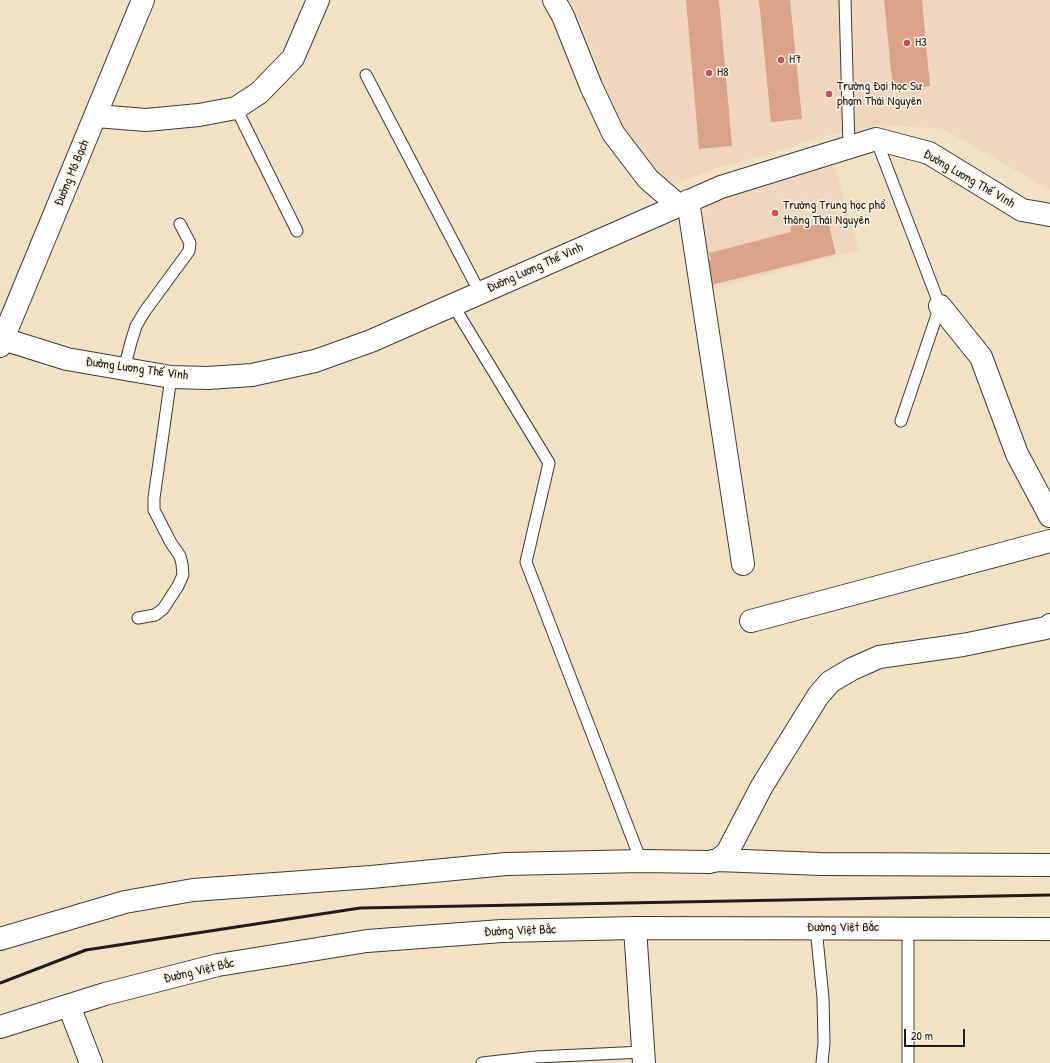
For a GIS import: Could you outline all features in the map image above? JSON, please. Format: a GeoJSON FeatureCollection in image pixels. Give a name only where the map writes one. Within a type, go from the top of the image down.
{"type":"FeatureCollection","features":[{"type":"Feature","properties":{"kind":"street","name":"Đường Mỏ Bạch"},"geometry":{"type":"LineString","coordinates":[[1,342],[143,0]]}},
{"type":"Feature","properties":{"kind":"street"},"geometry":{"type":"LineString","coordinates":[[96,116],[146,120],[199,115],[236,108],[259,93],[293,58],[318,0]]}},
{"type":"Feature","properties":{"kind":"street"},"geometry":{"type":"LineString","coordinates":[[554,0],[613,133],[648,179],[683,203],[743,564]]}},
{"type":"Feature","properties":{"kind":"street","name":"Đường Lương Thế Vinh"},"geometry":{"type":"LineString","coordinates":[[1,342],[67,359],[171,377],[208,378],[252,376],[315,361],[371,341],[721,187],[876,139],[929,153],[1022,210],[1050,215]]}},
{"type":"Feature","properties":{"kind":"street"},"geometry":{"type":"LineString","coordinates":[[940,306],[980,357],[1017,454],[1050,516]]}},
{"type":"Feature","properties":{"kind":"street"},"geometry":{"type":"LineString","coordinates":[[751,621],[1050,541]]}},
{"type":"Feature","properties":{"kind":"street"},"geometry":{"type":"LineString","coordinates":[[718,860],[727,853],[762,786],[818,696],[830,682],[852,669],[879,657],[963,645],[1046,628],[1050,625]]}},
{"type":"Feature","properties":{"kind":"street"},"geometry":{"type":"LineString","coordinates":[[0,939],[125,902],[193,890],[372,877],[506,864],[641,861],[709,862],[718,860],[821,864],[1050,865]]}},
{"type":"Feature","properties":{"kind":"street"},"geometry":{"type":"LineString","coordinates":[[635,928],[644,1057]]}},
{"type":"Feature","properties":{"kind":"street","name":"Đường Việt Bắc"},"geometry":{"type":"LineString","coordinates":[[0,1027],[105,994],[218,965],[367,941],[502,931],[635,928],[1050,928]]}},
{"type":"Feature","properties":{"kind":"street"},"geometry":{"type":"LineString","coordinates":[[69,1006],[91,1063]]}},
{"type":"Feature","properties":{"kind":"lane"},"geometry":{"type":"LineString","coordinates":[[845,0],[849,147]]}},
{"type":"Feature","properties":{"kind":"lane"},"geometry":{"type":"LineString","coordinates":[[366,75],[480,293]]}},
{"type":"Feature","properties":{"kind":"lane"},"geometry":{"type":"LineString","coordinates":[[236,108],[297,231]]}},
{"type":"Feature","properties":{"kind":"lane"},"geometry":{"type":"LineString","coordinates":[[876,139],[940,306],[901,421]]}},
{"type":"Feature","properties":{"kind":"lane"},"geometry":{"type":"LineString","coordinates":[[124,369],[134,331],[144,310],[189,251],[190,244],[180,224]]}},
{"type":"Feature","properties":{"kind":"lane"},"geometry":{"type":"LineString","coordinates":[[453,305],[548,463],[526,562],[641,861]]}},
{"type":"Feature","properties":{"kind":"lane"},"geometry":{"type":"LineString","coordinates":[[138,618],[155,615],[163,609],[178,586],[183,575],[180,556],[171,543],[154,510],[154,498],[171,377]]}},
{"type":"Feature","properties":{"kind":"lane"},"geometry":{"type":"LineString","coordinates":[[816,928],[823,998],[824,1043],[822,1063]]}},
{"type":"Feature","properties":{"kind":"lane"},"geometry":{"type":"LineString","coordinates":[[908,928],[908,1063]]}},
{"type":"Feature","properties":{"kind":"lane"},"geometry":{"type":"LineString","coordinates":[[482,1063],[536,1057],[644,1057]]}},
{"type":"Feature","properties":{"kind":"shaded area","name":"Trường Đại học Sư phạm Thái Nguyên"},"geometry":{"type":"Polygon","coordinates":[[[570,0],[1050,0],[1050,190],[943,129],[879,125],[822,137],[711,170],[671,186],[644,156],[621,127],[576,10],[570,0]]]}},
{"type":"Feature","properties":{"kind":"shaded area","name":"Trường Trung học phổ thông Thái Nguyên"},"geometry":{"type":"Polygon","coordinates":[[[833,162],[859,250],[706,291],[696,227],[710,198],[833,162]]]}},
{"type":"Feature","properties":{"kind":"building","name":"H8"},"geometry":{"type":"Polygon","coordinates":[[[686,0],[719,0],[732,146],[699,149],[686,0]]]}},
{"type":"Feature","properties":{"kind":"building","name":"H7"},"geometry":{"type":"Polygon","coordinates":[[[759,0],[790,0],[802,119],[771,122],[759,0]]]}},
{"type":"Feature","properties":{"kind":"building","name":"H3"},"geometry":{"type":"Polygon","coordinates":[[[884,0],[922,0],[930,86],[893,90],[884,0]]]}},
{"type":"Feature","properties":{"kind":"building"},"geometry":{"type":"Polygon","coordinates":[[[798,221],[803,221],[809,226],[828,222],[836,254],[711,285],[705,261],[711,260],[709,253],[791,232],[791,227],[798,221]]]}},
{"type":"Feature","properties":{"kind":"railway"},"geometry":{"type":"LineString","coordinates":[[0,983],[86,950],[360,908],[1050,895]]}},
{"type":"Feature","properties":{"kind":"place","name":"H3"},"geometry":{"type":"Point","coordinates":[907,43]}},
{"type":"Feature","properties":{"kind":"place","name":"H7"},"geometry":{"type":"Point","coordinates":[781,60]}},
{"type":"Feature","properties":{"kind":"place","name":"H8"},"geometry":{"type":"Point","coordinates":[709,73]}},
{"type":"Feature","properties":{"kind":"place","name":"Trường Đại học Sư phạm Thái Nguyên"},"geometry":{"type":"Point","coordinates":[829,94]}},
{"type":"Feature","properties":{"kind":"place","name":"Trường Trung học phổ thông Thái Nguyên"},"geometry":{"type":"Point","coordinates":[775,213]}}]}
